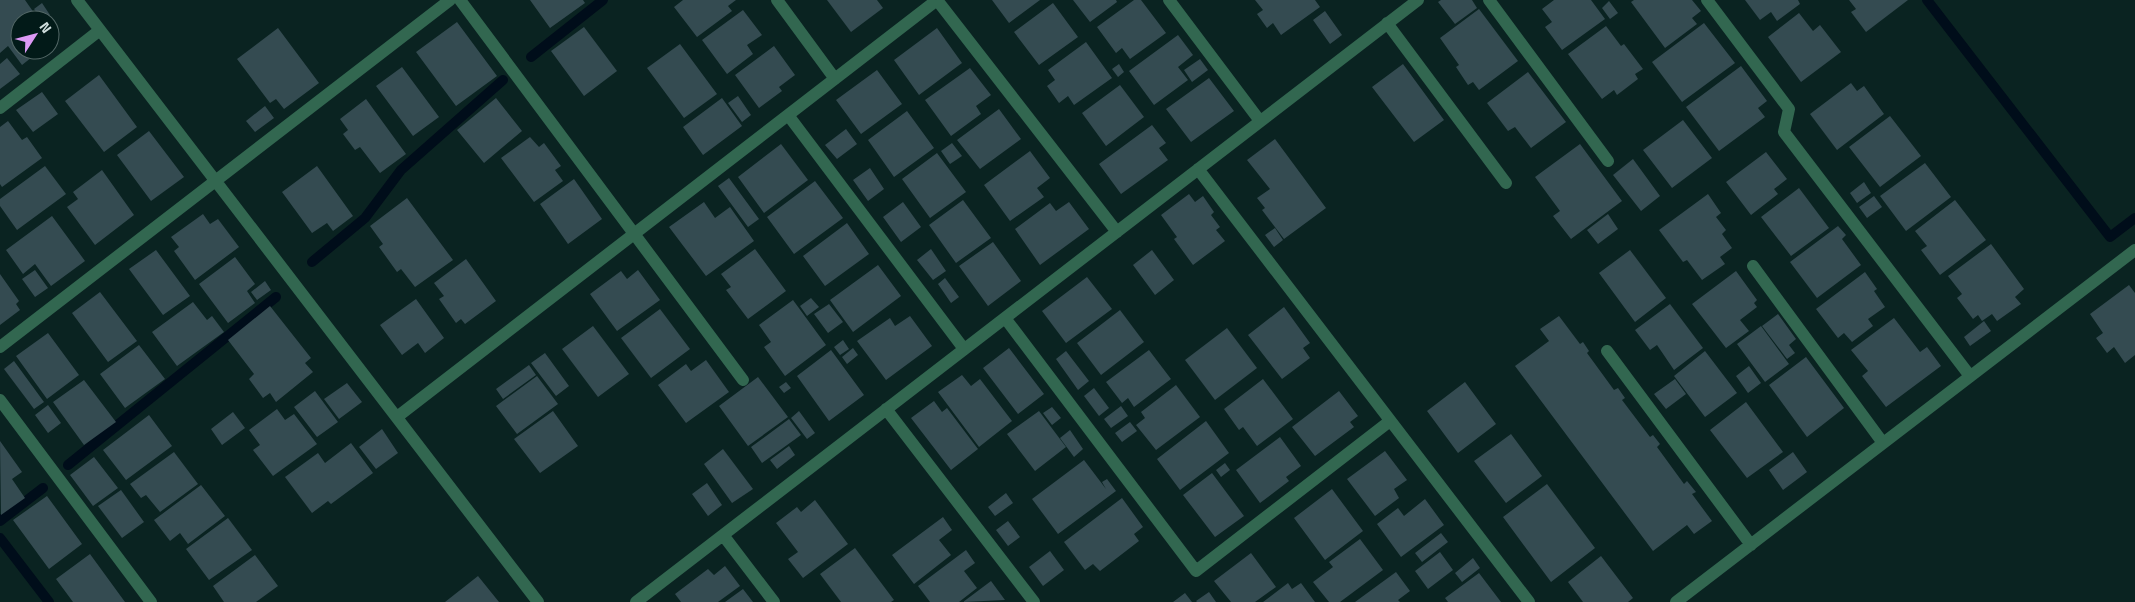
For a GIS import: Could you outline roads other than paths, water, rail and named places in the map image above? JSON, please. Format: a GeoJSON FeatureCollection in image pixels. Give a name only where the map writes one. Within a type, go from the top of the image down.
{"type":"FeatureCollection","features":[{"type":"Feature","properties":{"kind":"street"},"geometry":{"type":"LineString","coordinates":[[77,0],[538,602]]}},
{"type":"Feature","properties":{"kind":"street"},"geometry":{"type":"LineString","coordinates":[[0,347],[450,0]]}},
{"type":"Feature","properties":{"kind":"street"},"geometry":{"type":"LineString","coordinates":[[460,0],[743,380]]}},
{"type":"Feature","properties":{"kind":"street"},"geometry":{"type":"LineString","coordinates":[[778,0],[835,79]]}},
{"type":"Feature","properties":{"kind":"street"},"geometry":{"type":"LineString","coordinates":[[397,417],[937,0],[1117,232]]}},
{"type":"Feature","properties":{"kind":"street"},"geometry":{"type":"LineString","coordinates":[[1169,0],[1260,121]]}},
{"type":"Feature","properties":{"kind":"street"},"geometry":{"type":"LineString","coordinates":[[636,602],[1418,0]]}},
{"type":"Feature","properties":{"kind":"street"},"geometry":{"type":"LineString","coordinates":[[1489,0],[1608,161]]}},
{"type":"Feature","properties":{"kind":"street"},"geometry":{"type":"LineString","coordinates":[[1707,0],[1789,109],[1784,132],[1970,376]]}},
{"type":"Feature","properties":{"kind":"street"},"geometry":{"type":"LineString","coordinates":[[1387,23],[1506,183]]}},
{"type":"Feature","properties":{"kind":"street"},"geometry":{"type":"LineString","coordinates":[[0,108],[100,30]]}},
{"type":"Feature","properties":{"kind":"street"},"geometry":{"type":"LineString","coordinates":[[788,115],[964,349]]}},
{"type":"Feature","properties":{"kind":"street"},"geometry":{"type":"LineString","coordinates":[[1198,169],[1529,602]]}},
{"type":"Feature","properties":{"kind":"street"},"geometry":{"type":"LineString","coordinates":[[1676,602],[2135,250]]}},
{"type":"Feature","properties":{"kind":"street"},"geometry":{"type":"LineString","coordinates":[[1753,266],[1883,443]]}},
{"type":"Feature","properties":{"kind":"street"},"geometry":{"type":"LineString","coordinates":[[1004,318],[1196,571],[1390,421]]}},
{"type":"Feature","properties":{"kind":"street"},"geometry":{"type":"LineString","coordinates":[[1607,352],[1751,545]]}},
{"type":"Feature","properties":{"kind":"street"},"geometry":{"type":"LineString","coordinates":[[0,400],[151,602]]}},
{"type":"Feature","properties":{"kind":"street"},"geometry":{"type":"LineString","coordinates":[[886,409],[1034,602]]}},
{"type":"Feature","properties":{"kind":"street"},"geometry":{"type":"LineString","coordinates":[[723,535],[774,602]]}},
{"type":"Feature","properties":{"kind":"waterway"},"geometry":{"type":"LineString","coordinates":[[531,57],[603,0]]}},
{"type":"Feature","properties":{"kind":"waterway"},"geometry":{"type":"LineString","coordinates":[[1927,0],[2110,237],[2135,218]]}},
{"type":"Feature","properties":{"kind":"waterway"},"geometry":{"type":"LineString","coordinates":[[312,262],[365,218],[401,170],[503,80]]}},
{"type":"Feature","properties":{"kind":"waterway"},"geometry":{"type":"LineString","coordinates":[[68,465],[276,297]]}},
{"type":"Feature","properties":{"kind":"waterway"},"geometry":{"type":"LineString","coordinates":[[0,521],[43,488]]}},
{"type":"Feature","properties":{"kind":"waterway"},"geometry":{"type":"LineString","coordinates":[[0,538],[49,602]]}}]}
